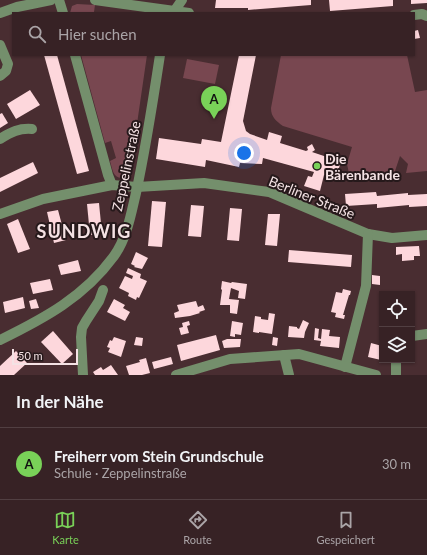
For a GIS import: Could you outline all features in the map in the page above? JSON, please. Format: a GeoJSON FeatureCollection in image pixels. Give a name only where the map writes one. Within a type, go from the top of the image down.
{"type":"FeatureCollection","features":[{"type":"Feature","properties":{"kind":"street"},"geometry":{"type":"LineString","coordinates":[[0,13],[17,7],[51,0]]}},
{"type":"Feature","properties":{"kind":"street"},"geometry":{"type":"LineString","coordinates":[[59,0],[63,12]]}},
{"type":"Feature","properties":{"kind":"street"},"geometry":{"type":"LineString","coordinates":[[95,0],[173,12],[182,0]]}},
{"type":"Feature","properties":{"kind":"street"},"geometry":{"type":"LineString","coordinates":[[415,15],[422,14],[427,16]]}},
{"type":"Feature","properties":{"kind":"street"},"geometry":{"type":"LineString","coordinates":[[0,45],[8,64],[6,70],[0,76]]}},
{"type":"Feature","properties":{"kind":"street"},"geometry":{"type":"LineString","coordinates":[[75,56],[112,185]]}},
{"type":"Feature","properties":{"kind":"street","name":"Zeppelinstraße"},"geometry":{"type":"LineString","coordinates":[[2,337],[53,312],[74,298],[100,284],[126,232],[147,138],[160,56]]}},
{"type":"Feature","properties":{"kind":"street"},"geometry":{"type":"LineString","coordinates":[[0,139],[14,130],[23,128],[32,129]]}},
{"type":"Feature","properties":{"kind":"street","name":"Berliner Straße"},"geometry":{"type":"LineString","coordinates":[[0,214],[43,199],[112,185],[137,187],[204,183],[269,192],[368,234],[392,238],[427,235]]}},
{"type":"Feature","properties":{"kind":"street"},"geometry":{"type":"LineString","coordinates":[[345,367],[366,286],[368,234]]}},
{"type":"Feature","properties":{"kind":"street"},"geometry":{"type":"LineString","coordinates":[[83,375],[82,328],[99,302],[100,284]]}},
{"type":"Feature","properties":{"kind":"street"},"geometry":{"type":"LineString","coordinates":[[415,336],[427,334]]}},
{"type":"Feature","properties":{"kind":"street"},"geometry":{"type":"LineString","coordinates":[[176,375],[230,359],[299,354],[376,375]]}},
{"type":"Feature","properties":{"kind":"street"},"geometry":{"type":"LineString","coordinates":[[284,355],[289,375]]}},
{"type":"Feature","properties":{"kind":"street"},"geometry":{"type":"LineString","coordinates":[[396,363],[396,375]]}},
{"type":"Feature","properties":{"kind":"shaded area"},"geometry":{"type":"Polygon","coordinates":[[[77,4],[95,5],[94,12],[70,12],[72,6],[77,4]]]}},
{"type":"Feature","properties":{"kind":"shaded area"},"geometry":{"type":"Polygon","coordinates":[[[81,56],[147,56],[130,172],[127,177],[119,178],[113,172],[110,161],[116,158],[111,141],[105,143],[81,56]]]}},
{"type":"Feature","properties":{"kind":"shaded area"},"geometry":{"type":"Polygon","coordinates":[[[281,56],[407,56],[415,92],[427,90],[427,171],[406,173],[408,164],[400,156],[394,174],[350,178],[347,164],[352,147],[283,126],[274,118],[271,108],[281,56]]]}},
{"type":"Feature","properties":{"kind":"shaded area"},"geometry":{"type":"Polygon","coordinates":[[[187,59],[219,65],[215,84],[183,78],[187,59]]]}},
{"type":"Feature","properties":{"kind":"building"},"geometry":{"type":"Polygon","coordinates":[[[216,0],[311,0],[311,5],[248,10],[248,8],[215,8],[216,0]]]}},
{"type":"Feature","properties":{"kind":"building"},"geometry":{"type":"Polygon","coordinates":[[[329,0],[393,0],[393,6],[330,11],[329,0]]]}},
{"type":"Feature","properties":{"kind":"building"},"geometry":{"type":"Polygon","coordinates":[[[411,0],[427,0],[427,3],[411,4],[411,0]]]}},
{"type":"Feature","properties":{"kind":"building"},"geometry":{"type":"Polygon","coordinates":[[[418,30],[420,38],[415,39],[415,31],[418,30]]]}},
{"type":"Feature","properties":{"kind":"building"},"geometry":{"type":"Polygon","coordinates":[[[44,56],[57,56],[89,171],[77,174],[44,56]]]}},
{"type":"Feature","properties":{"kind":"building"},"geometry":{"type":"Polygon","coordinates":[[[239,56],[256,56],[243,121],[246,131],[267,140],[269,132],[282,136],[280,143],[306,151],[308,150],[307,147],[312,144],[315,150],[312,152],[330,158],[331,155],[342,158],[336,178],[324,175],[320,191],[304,186],[308,176],[312,177],[314,172],[263,158],[262,164],[240,163],[239,167],[206,160],[205,167],[156,159],[159,138],[201,144],[202,139],[221,142],[239,56]]]}},
{"type":"Feature","properties":{"kind":"building"},"geometry":{"type":"Polygon","coordinates":[[[30,90],[40,105],[16,119],[7,104],[30,90]]]}},
{"type":"Feature","properties":{"kind":"building"},"geometry":{"type":"Polygon","coordinates":[[[2,113],[8,123],[0,128],[0,114],[2,113]]]}},
{"type":"Feature","properties":{"kind":"building"},"geometry":{"type":"Polygon","coordinates":[[[33,162],[38,173],[0,192],[0,178],[33,162]]]}},
{"type":"Feature","properties":{"kind":"building"},"geometry":{"type":"Polygon","coordinates":[[[376,192],[377,196],[408,193],[408,195],[427,194],[427,206],[409,207],[409,205],[377,208],[377,204],[346,206],[345,194],[376,192]]]}},
{"type":"Feature","properties":{"kind":"building"},"geometry":{"type":"Polygon","coordinates":[[[152,201],[166,202],[162,247],[148,246],[152,201]]]}},
{"type":"Feature","properties":{"kind":"building"},"geometry":{"type":"Polygon","coordinates":[[[99,203],[102,234],[90,235],[87,204],[99,203]]]}},
{"type":"Feature","properties":{"kind":"building"},"geometry":{"type":"Polygon","coordinates":[[[191,205],[204,206],[201,237],[188,236],[191,205]]]}},
{"type":"Feature","properties":{"kind":"building"},"geometry":{"type":"Polygon","coordinates":[[[230,208],[242,209],[239,241],[227,240],[230,208]]]}},
{"type":"Feature","properties":{"kind":"building"},"geometry":{"type":"Polygon","coordinates":[[[58,210],[66,240],[54,243],[47,212],[58,210]]]}},
{"type":"Feature","properties":{"kind":"building"},"geometry":{"type":"Polygon","coordinates":[[[268,214],[280,214],[277,246],[265,245],[268,214]]]}},
{"type":"Feature","properties":{"kind":"building"},"geometry":{"type":"Polygon","coordinates":[[[18,219],[30,249],[18,253],[7,224],[18,219]]]}},
{"type":"Feature","properties":{"kind":"building"},"geometry":{"type":"Polygon","coordinates":[[[419,246],[420,256],[414,256],[414,260],[402,261],[402,254],[396,255],[396,247],[419,246]]]}},
{"type":"Feature","properties":{"kind":"building"},"geometry":{"type":"Polygon","coordinates":[[[289,250],[352,255],[351,267],[288,262],[289,250]]]}},
{"type":"Feature","properties":{"kind":"building"},"geometry":{"type":"Polygon","coordinates":[[[136,252],[148,258],[142,269],[134,267],[135,266],[131,264],[136,252]]]}},
{"type":"Feature","properties":{"kind":"building"},"geometry":{"type":"Polygon","coordinates":[[[78,260],[81,271],[61,275],[58,265],[78,260]]]}},
{"type":"Feature","properties":{"kind":"building"},"geometry":{"type":"Polygon","coordinates":[[[128,268],[141,274],[140,278],[147,281],[139,298],[137,297],[136,300],[128,296],[129,293],[119,288],[125,276],[132,279],[133,276],[126,273],[128,268]]]}},
{"type":"Feature","properties":{"kind":"building"},"geometry":{"type":"Polygon","coordinates":[[[372,275],[380,276],[380,285],[372,284],[372,275]]]}},
{"type":"Feature","properties":{"kind":"building"},"geometry":{"type":"Polygon","coordinates":[[[50,279],[53,290],[33,294],[30,283],[50,279]]]}},
{"type":"Feature","properties":{"kind":"building"},"geometry":{"type":"Polygon","coordinates":[[[222,281],[247,284],[245,299],[238,298],[239,291],[231,288],[229,299],[239,300],[237,314],[230,313],[230,305],[220,305],[222,281]]]}},
{"type":"Feature","properties":{"kind":"building"},"geometry":{"type":"Polygon","coordinates":[[[343,289],[351,291],[343,315],[345,315],[344,319],[335,317],[336,313],[331,312],[336,292],[342,293],[343,289]]]}},
{"type":"Feature","properties":{"kind":"building"},"geometry":{"type":"Polygon","coordinates":[[[23,297],[25,308],[5,313],[3,302],[23,297]]]}},
{"type":"Feature","properties":{"kind":"building"},"geometry":{"type":"Polygon","coordinates":[[[36,299],[39,308],[31,309],[29,301],[36,299]]]}},
{"type":"Feature","properties":{"kind":"building"},"geometry":{"type":"Polygon","coordinates":[[[114,299],[125,305],[123,308],[130,312],[125,321],[107,312],[114,299]]]}},
{"type":"Feature","properties":{"kind":"building"},"geometry":{"type":"Polygon","coordinates":[[[196,301],[198,307],[203,305],[205,310],[190,316],[175,318],[174,313],[179,311],[177,305],[196,301]]]}},
{"type":"Feature","properties":{"kind":"building"},"geometry":{"type":"Polygon","coordinates":[[[269,313],[275,314],[272,334],[253,332],[255,316],[268,320],[269,313]]]}},
{"type":"Feature","properties":{"kind":"building"},"geometry":{"type":"Polygon","coordinates":[[[303,320],[309,323],[304,338],[288,337],[289,326],[297,327],[299,329],[303,320]]]}},
{"type":"Feature","properties":{"kind":"building"},"geometry":{"type":"Polygon","coordinates":[[[189,321],[190,325],[187,326],[189,333],[181,335],[179,328],[183,327],[182,323],[189,321]]]}},
{"type":"Feature","properties":{"kind":"building"},"geometry":{"type":"Polygon","coordinates":[[[232,321],[243,323],[241,335],[235,334],[235,337],[230,336],[232,321]]]}},
{"type":"Feature","properties":{"kind":"building"},"geometry":{"type":"Polygon","coordinates":[[[315,328],[319,329],[318,338],[321,339],[322,329],[330,330],[329,336],[340,337],[339,348],[320,346],[321,341],[314,340],[315,328]]]}},
{"type":"Feature","properties":{"kind":"building"},"geometry":{"type":"Polygon","coordinates":[[[53,331],[73,354],[62,364],[41,342],[53,331]]]}},
{"type":"Feature","properties":{"kind":"building"},"geometry":{"type":"Polygon","coordinates":[[[216,335],[220,350],[181,361],[177,345],[216,335]]]}},
{"type":"Feature","properties":{"kind":"building"},"geometry":{"type":"Polygon","coordinates":[[[114,337],[126,341],[121,357],[108,352],[110,348],[107,347],[110,340],[112,341],[114,337]]]}},
{"type":"Feature","properties":{"kind":"building"},"geometry":{"type":"Polygon","coordinates":[[[136,337],[143,338],[142,346],[134,345],[136,337]]]}},
{"type":"Feature","properties":{"kind":"building"},"geometry":{"type":"Polygon","coordinates":[[[273,337],[278,338],[277,346],[272,345],[273,337]]]}},
{"type":"Feature","properties":{"kind":"building"},"geometry":{"type":"Polygon","coordinates":[[[227,339],[241,339],[240,347],[224,348],[222,341],[227,339]]]}},
{"type":"Feature","properties":{"kind":"building"},"geometry":{"type":"Polygon","coordinates":[[[371,343],[379,345],[379,360],[368,357],[371,343]]]}},
{"type":"Feature","properties":{"kind":"building"},"geometry":{"type":"Polygon","coordinates":[[[16,351],[27,363],[14,375],[0,375],[0,366],[16,351]]]}},
{"type":"Feature","properties":{"kind":"building"},"geometry":{"type":"Polygon","coordinates":[[[171,357],[173,364],[154,369],[152,362],[171,357]]]}},
{"type":"Feature","properties":{"kind":"building"},"geometry":{"type":"Polygon","coordinates":[[[146,358],[150,373],[142,375],[129,375],[126,366],[140,362],[139,360],[146,358]]]}},
{"type":"Feature","properties":{"kind":"building"},"geometry":{"type":"Polygon","coordinates":[[[111,365],[118,375],[95,375],[93,372],[101,367],[103,370],[111,365]]]}},
{"type":"Feature","properties":{"kind":"place","name":"Freiherr vom Stein Grundschule"},"geometry":{"type":"Point","coordinates":[214,119]}},
{"type":"Feature","properties":{"kind":"place","name":"Die Bärenbande"},"geometry":{"type":"Point","coordinates":[317,166]}},
{"type":"Feature","properties":{"kind":"district","name":"SUNDWIG"},"geometry":{"type":"Point","coordinates":[84,231]}}]}
